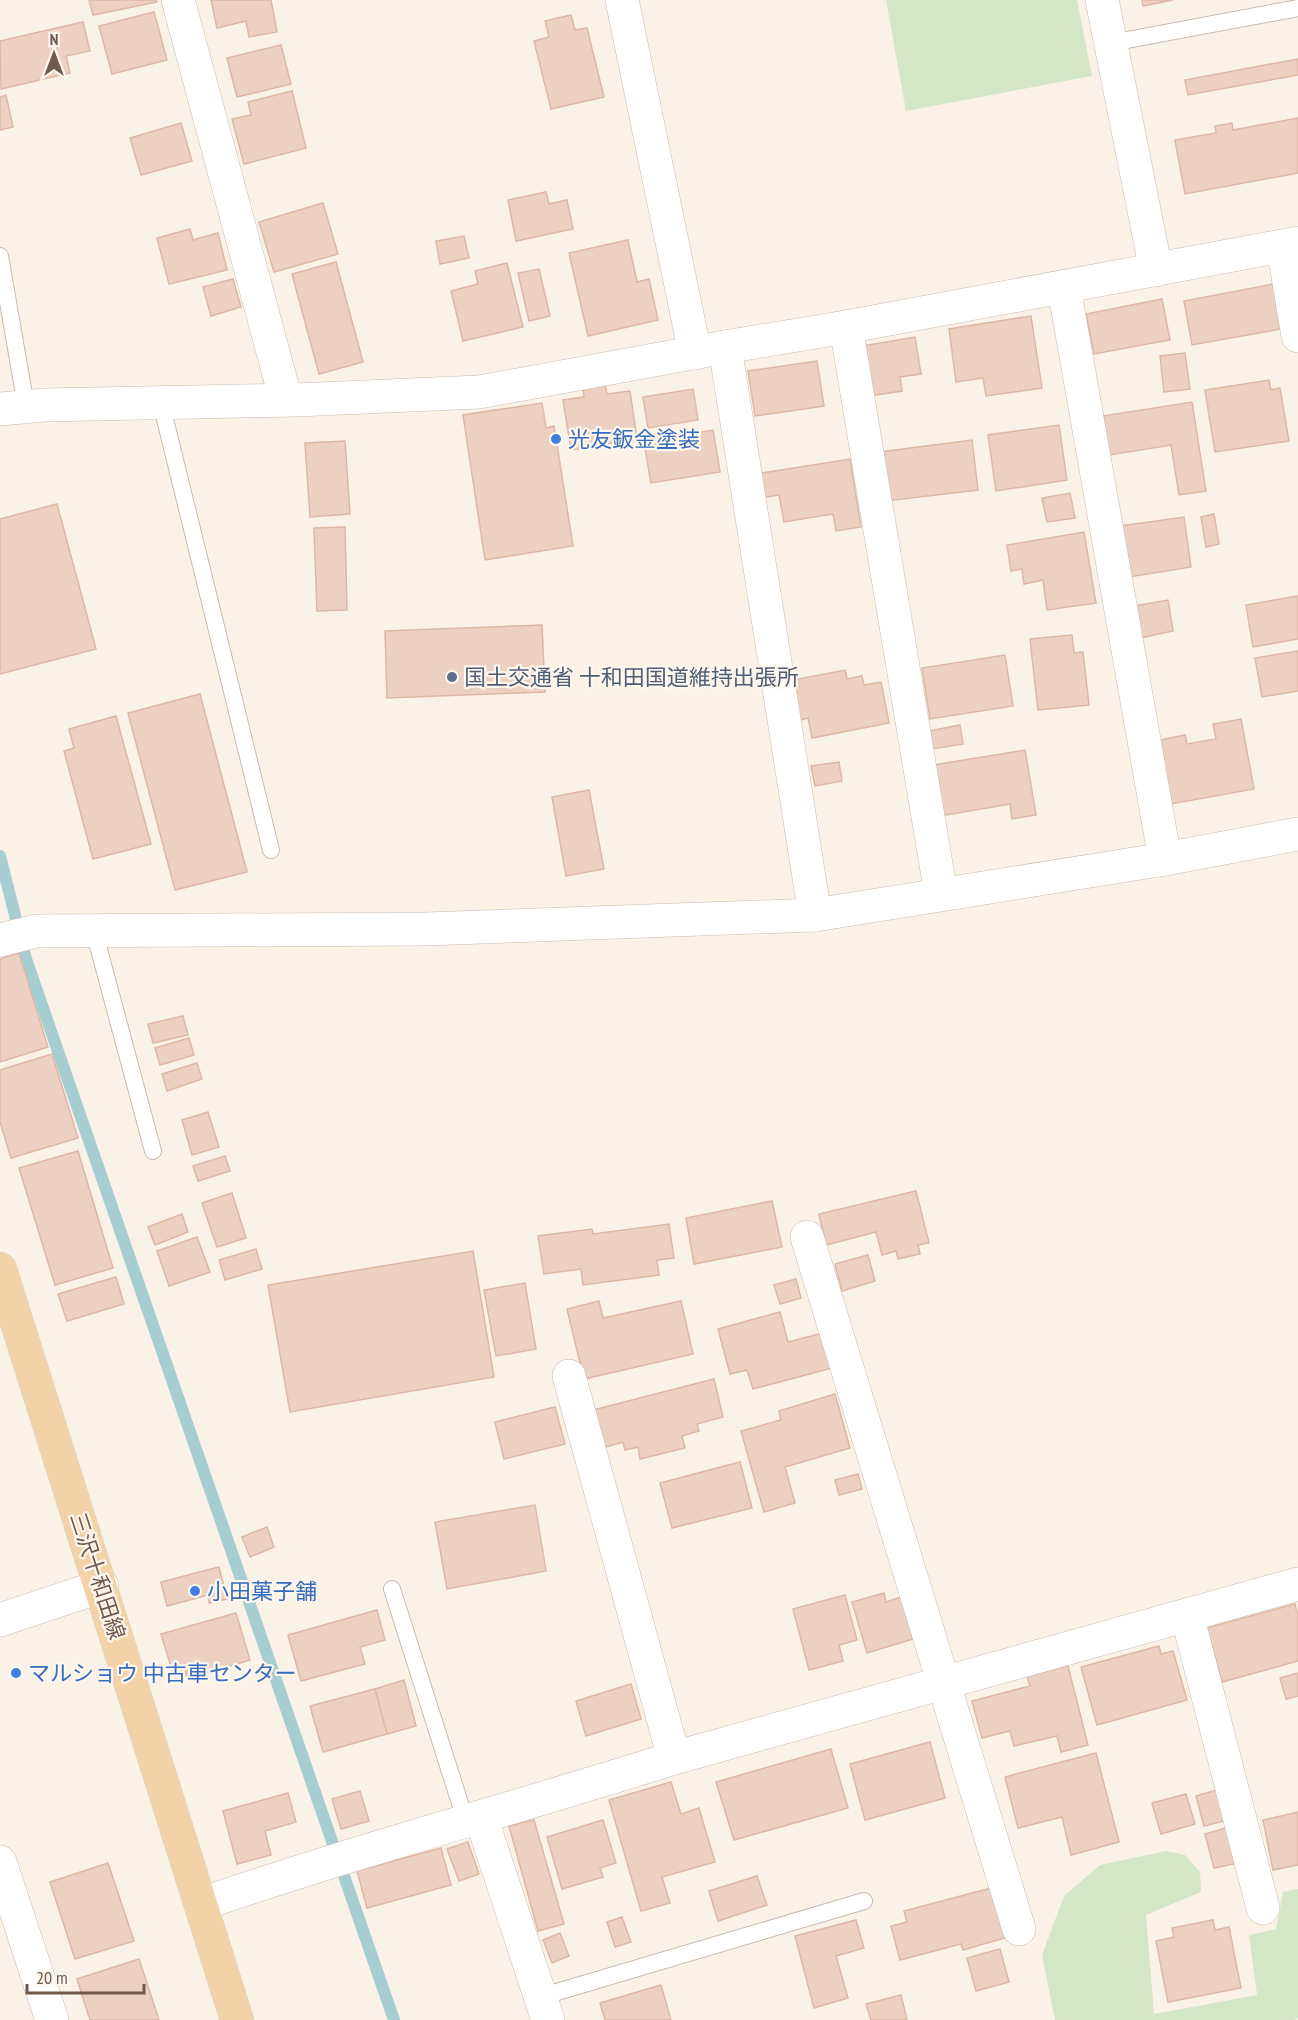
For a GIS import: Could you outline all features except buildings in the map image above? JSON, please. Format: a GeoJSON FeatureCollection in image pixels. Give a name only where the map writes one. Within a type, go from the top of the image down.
{"type":"FeatureCollection","features":[{"type":"Feature","properties":{"kind":"main road","name":"三沢十和田線"},"geometry":{"type":"LineString","coordinates":[[0,1269],[102,1586],[237,2020]]}},
{"type":"Feature","properties":{"kind":"street"},"geometry":{"type":"LineString","coordinates":[[178,0],[286,400]]}},
{"type":"Feature","properties":{"kind":"street"},"geometry":{"type":"LineString","coordinates":[[622,0],[710,350],[815,915]]}},
{"type":"Feature","properties":{"kind":"street"},"geometry":{"type":"LineString","coordinates":[[1102,0],[1156,270]]}},
{"type":"Feature","properties":{"kind":"street"},"geometry":{"type":"LineString","coordinates":[[13,407],[479,392],[1064,288],[1290,245],[1298,336]]}},
{"type":"Feature","properties":{"kind":"street"},"geometry":{"type":"LineString","coordinates":[[1064,288],[1165,859]]}},
{"type":"Feature","properties":{"kind":"street"},"geometry":{"type":"LineString","coordinates":[[846,327],[941,894]]}},
{"type":"Feature","properties":{"kind":"street"},"geometry":{"type":"LineString","coordinates":[[0,940],[36,932],[426,930],[815,915],[1165,859],[1298,834]]}},
{"type":"Feature","properties":{"kind":"street"},"geometry":{"type":"LineString","coordinates":[[807,1237],[1019,1929]]}},
{"type":"Feature","properties":{"kind":"street"},"geometry":{"type":"LineString","coordinates":[[569,1376],[674,1758]]}},
{"type":"Feature","properties":{"kind":"street"},"geometry":{"type":"LineString","coordinates":[[202,1904],[318,1864],[674,1758],[1298,1584]]}},
{"type":"Feature","properties":{"kind":"street"},"geometry":{"type":"LineString","coordinates":[[0,1620],[102,1586]]}},
{"type":"Feature","properties":{"kind":"street"},"geometry":{"type":"LineString","coordinates":[[1187,1616],[1263,1908]]}},
{"type":"Feature","properties":{"kind":"street"},"geometry":{"type":"LineString","coordinates":[[474,1819],[544,2009]]}},
{"type":"Feature","properties":{"kind":"street"},"geometry":{"type":"LineString","coordinates":[[0,1862],[52,2020]]}},
{"type":"Feature","properties":{"kind":"lane"},"geometry":{"type":"LineString","coordinates":[[1111,43],[1298,8]]}},
{"type":"Feature","properties":{"kind":"lane"},"geometry":{"type":"LineString","coordinates":[[0,256],[13,407]]}},
{"type":"Feature","properties":{"kind":"lane"},"geometry":{"type":"LineString","coordinates":[[161,403],[271,849]]}},
{"type":"Feature","properties":{"kind":"lane"},"geometry":{"type":"LineString","coordinates":[[94,932],[153,1150]]}},
{"type":"Feature","properties":{"kind":"lane"},"geometry":{"type":"LineString","coordinates":[[392,1589],[474,1819]]}},
{"type":"Feature","properties":{"kind":"lane"},"geometry":{"type":"LineString","coordinates":[[544,2009],[864,1901]]}},
{"type":"Feature","properties":{"kind":"green space"},"geometry":{"type":"Polygon","coordinates":[[[886,0],[1077,0],[1092,76],[906,111],[886,0]]]}},
{"type":"Feature","properties":{"kind":"green space"},"geometry":{"type":"Polygon","coordinates":[[[1166,1851],[1185,1855],[1200,1872],[1201,1892],[1146,1915],[1154,2014],[1257,1995],[1249,1935],[1276,1929],[1283,1892],[1298,1889],[1298,2018],[1295,2020],[1055,2020],[1042,1955],[1064,1896],[1100,1865],[1166,1851]]]}},
{"type":"Feature","properties":{"kind":"waterway"},"geometry":{"type":"LineString","coordinates":[[0,856],[26,959],[394,2020]]}},
{"type":"Feature","properties":{"kind":"place","name":"光友鈑金塗装"},"geometry":{"type":"Point","coordinates":[556,439]}},
{"type":"Feature","properties":{"kind":"place","name":"国土交通省 十和田国道維持出張所"},"geometry":{"type":"Point","coordinates":[452,677]}},
{"type":"Feature","properties":{"kind":"place","name":"小田菓子舗"},"geometry":{"type":"Point","coordinates":[195,1591]}},
{"type":"Feature","properties":{"kind":"place","name":"マルショウ 中古車センター"},"geometry":{"type":"Point","coordinates":[16,1673]}}]}
